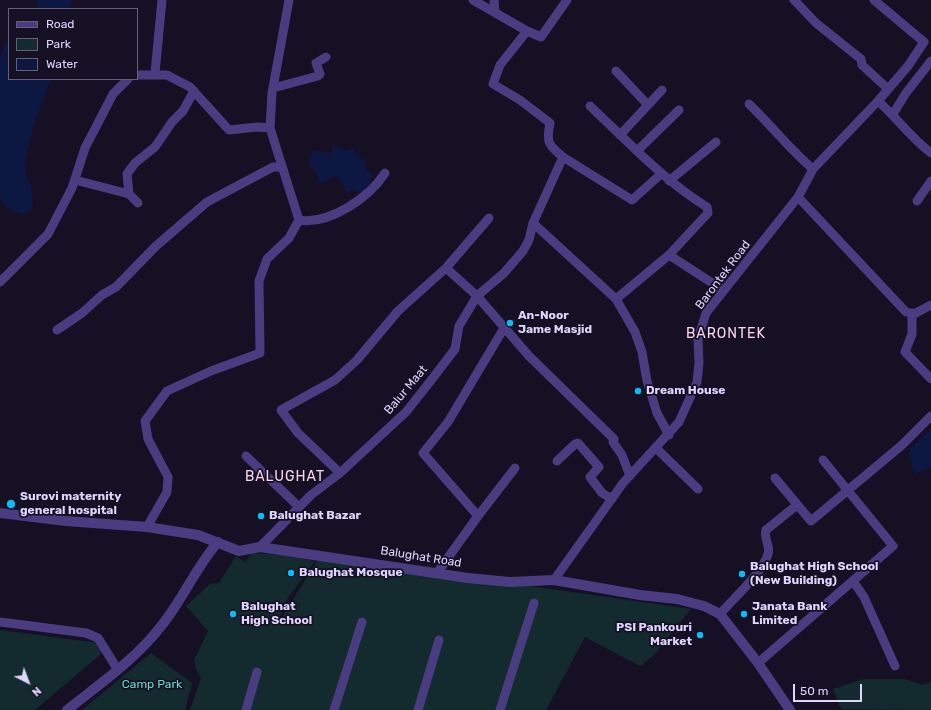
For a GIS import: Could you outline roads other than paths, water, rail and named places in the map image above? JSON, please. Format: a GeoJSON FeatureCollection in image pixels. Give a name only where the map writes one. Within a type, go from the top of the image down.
{"type":"FeatureCollection","features":[{"type":"Feature","properties":{"kind":"street"},"geometry":{"type":"LineString","coordinates":[[154,73],[162,0]]}},
{"type":"Feature","properties":{"kind":"street"},"geometry":{"type":"LineString","coordinates":[[147,527],[166,492],[168,477],[148,439],[146,421],[167,391],[211,371],[260,353],[259,281],[267,259],[289,238],[299,220],[281,167],[270,128],[273,88],[289,0]]}},
{"type":"Feature","properties":{"kind":"street"},"geometry":{"type":"LineString","coordinates":[[474,0],[527,31],[541,37],[567,0]]}},
{"type":"Feature","properties":{"kind":"street"},"geometry":{"type":"LineString","coordinates":[[494,0],[495,12]]}},
{"type":"Feature","properties":{"kind":"street"},"geometry":{"type":"LineString","coordinates":[[794,0],[816,23],[861,59],[862,65],[887,88]]}},
{"type":"Feature","properties":{"kind":"street","name":"Barontek Road"},"geometry":{"type":"LineString","coordinates":[[554,580],[571,554],[630,476],[669,435],[679,422],[697,382],[699,363],[698,339],[706,313],[798,197],[813,169],[878,101],[887,88],[908,66],[924,42],[874,0]]}},
{"type":"Feature","properties":{"kind":"street"},"geometry":{"type":"LineString","coordinates":[[527,31],[500,65],[493,84],[520,100],[550,123],[547,138],[551,147],[563,157],[632,200],[660,174]]}},
{"type":"Feature","properties":{"kind":"street"},"geometry":{"type":"LineString","coordinates":[[273,88],[318,76],[320,74],[316,63],[326,58]]}},
{"type":"Feature","properties":{"kind":"street"},"geometry":{"type":"LineString","coordinates":[[893,114],[906,93],[931,62]]}},
{"type":"Feature","properties":{"kind":"street"},"geometry":{"type":"LineString","coordinates":[[616,71],[647,104]]}},
{"type":"Feature","properties":{"kind":"street"},"geometry":{"type":"LineString","coordinates":[[138,74],[154,73],[167,75],[194,91],[229,130],[257,127],[270,128]]}},
{"type":"Feature","properties":{"kind":"street"},"geometry":{"type":"LineString","coordinates":[[0,282],[48,234],[75,180],[85,148],[113,94],[127,80]]}},
{"type":"Feature","properties":{"kind":"street"},"geometry":{"type":"LineString","coordinates":[[620,135],[647,104],[662,90]]}},
{"type":"Feature","properties":{"kind":"street"},"geometry":{"type":"LineString","coordinates":[[129,194],[127,174],[135,163],[155,147],[163,133],[183,111],[194,91]]}},
{"type":"Feature","properties":{"kind":"street"},"geometry":{"type":"LineString","coordinates":[[878,101],[893,114],[919,144],[931,154]]}},
{"type":"Feature","properties":{"kind":"street"},"geometry":{"type":"LineString","coordinates":[[749,104],[778,132],[798,157],[813,169]]}},
{"type":"Feature","properties":{"kind":"street"},"geometry":{"type":"LineString","coordinates":[[590,106],[660,174],[709,210],[708,213],[669,254],[616,299]]}},
{"type":"Feature","properties":{"kind":"street"},"geometry":{"type":"LineString","coordinates":[[637,151],[679,110]]}},
{"type":"Feature","properties":{"kind":"street"},"geometry":{"type":"LineString","coordinates":[[670,181],[716,142]]}},
{"type":"Feature","properties":{"kind":"street","name":"Balur Maat"},"geometry":{"type":"LineString","coordinates":[[260,547],[311,495],[340,473],[406,412],[429,383],[455,348],[459,326],[477,296],[504,273],[523,252],[529,240],[533,223],[563,157]]}},
{"type":"Feature","properties":{"kind":"street"},"geometry":{"type":"LineString","coordinates":[[57,330],[82,313],[102,295],[116,287],[156,246],[207,202],[273,167],[281,167]]}},
{"type":"Feature","properties":{"kind":"street"},"geometry":{"type":"LineString","coordinates":[[299,220],[308,222],[332,216],[367,194],[377,185],[385,173]]}},
{"type":"Feature","properties":{"kind":"street"},"geometry":{"type":"LineString","coordinates":[[75,180],[129,194],[138,203]]}},
{"type":"Feature","properties":{"kind":"street"},"geometry":{"type":"LineString","coordinates":[[917,201],[931,181]]}},
{"type":"Feature","properties":{"kind":"street"},"geometry":{"type":"LineString","coordinates":[[798,197],[906,312],[912,313],[931,305]]}},
{"type":"Feature","properties":{"kind":"street"},"geometry":{"type":"LineString","coordinates":[[340,473],[298,433],[281,410],[336,380],[357,360],[398,311],[446,268],[489,218]]}},
{"type":"Feature","properties":{"kind":"street"},"geometry":{"type":"LineString","coordinates":[[533,223],[616,299],[635,332],[642,352],[647,381],[657,413],[669,435]]}},
{"type":"Feature","properties":{"kind":"street"},"geometry":{"type":"LineString","coordinates":[[669,254],[724,290]]}},
{"type":"Feature","properties":{"kind":"street"},"geometry":{"type":"LineString","coordinates":[[446,268],[477,296],[529,356],[614,438],[613,442],[622,455],[630,476]]}},
{"type":"Feature","properties":{"kind":"street"},"geometry":{"type":"LineString","coordinates":[[912,313],[912,334],[905,352],[931,379]]}},
{"type":"Feature","properties":{"kind":"street"},"geometry":{"type":"LineString","coordinates":[[478,516],[423,454],[448,422],[504,328]]}},
{"type":"Feature","properties":{"kind":"street"},"geometry":{"type":"LineString","coordinates":[[775,478],[811,521],[902,445],[931,416]]}},
{"type":"Feature","properties":{"kind":"street"},"geometry":{"type":"LineString","coordinates":[[557,461],[578,443],[599,467],[590,477],[602,494],[612,499]]}},
{"type":"Feature","properties":{"kind":"street"},"geometry":{"type":"LineString","coordinates":[[656,448],[698,489]]}},
{"type":"Feature","properties":{"kind":"street"},"geometry":{"type":"LineString","coordinates":[[246,456],[299,507]]}},
{"type":"Feature","properties":{"kind":"street"},"geometry":{"type":"LineString","coordinates":[[758,663],[893,546],[823,460]]}},
{"type":"Feature","properties":{"kind":"street"},"geometry":{"type":"LineString","coordinates":[[437,573],[515,468]]}},
{"type":"Feature","properties":{"kind":"street"},"geometry":{"type":"LineString","coordinates":[[720,614],[765,563],[769,552],[765,534],[766,530],[797,505]]}},
{"type":"Feature","properties":{"kind":"street","name":"Balughat Road"},"geometry":{"type":"LineString","coordinates":[[0,513],[66,522],[147,527],[198,535],[239,551],[260,547],[437,573],[510,582],[554,580],[640,595],[677,599],[704,606],[720,614],[758,663],[790,710]]}},
{"type":"Feature","properties":{"kind":"street"},"geometry":{"type":"LineString","coordinates":[[67,710],[133,657],[162,626],[210,551],[218,542]]}},
{"type":"Feature","properties":{"kind":"street"},"geometry":{"type":"LineString","coordinates":[[853,581],[864,597],[895,666]]}},
{"type":"Feature","properties":{"kind":"street"},"geometry":{"type":"LineString","coordinates":[[500,710],[534,603]]}},
{"type":"Feature","properties":{"kind":"street"},"geometry":{"type":"LineString","coordinates":[[0,622],[86,633],[98,638],[118,670]]}},
{"type":"Feature","properties":{"kind":"street"},"geometry":{"type":"LineString","coordinates":[[334,710],[362,622]]}},
{"type":"Feature","properties":{"kind":"street"},"geometry":{"type":"LineString","coordinates":[[418,710],[439,640]]}},
{"type":"Feature","properties":{"kind":"street"},"geometry":{"type":"LineString","coordinates":[[246,710],[257,672]]}},
{"type":"Feature","properties":{"kind":"water"},"geometry":{"type":"Polygon","coordinates":[[[37,0],[72,0],[70,8],[38,8],[37,0]]]}},
{"type":"Feature","properties":{"kind":"water"},"geometry":{"type":"Polygon","coordinates":[[[8,42],[8,80],[51,80],[34,124],[25,162],[26,176],[31,185],[33,207],[26,214],[12,211],[0,199],[0,58],[5,44],[8,42]]]}},
{"type":"Feature","properties":{"kind":"water"},"geometry":{"type":"Polygon","coordinates":[[[333,146],[347,151],[353,149],[362,160],[365,159],[366,170],[372,174],[369,186],[359,193],[354,190],[346,192],[341,181],[336,175],[321,184],[315,171],[309,165],[312,152],[317,151],[329,153],[332,152],[333,146]]]}},
{"type":"Feature","properties":{"kind":"water"},"geometry":{"type":"Polygon","coordinates":[[[931,429],[931,468],[914,474],[909,450],[931,429]]]}},
{"type":"Feature","properties":{"kind":"place","name":"An-Noor Jame Masjid"},"geometry":{"type":"Point","coordinates":[510,323]}},
{"type":"Feature","properties":{"kind":"place","name":"Dream House"},"geometry":{"type":"Point","coordinates":[638,391]}},
{"type":"Feature","properties":{"kind":"place","name":"Surovi maternity general hospital"},"geometry":{"type":"Point","coordinates":[11,504]}},
{"type":"Feature","properties":{"kind":"place","name":"Balughat Bazar"},"geometry":{"type":"Point","coordinates":[261,516]}},
{"type":"Feature","properties":{"kind":"place","name":"Balughat Mosque"},"geometry":{"type":"Point","coordinates":[291,573]}},
{"type":"Feature","properties":{"kind":"place","name":"Balughat High School (New Building)"},"geometry":{"type":"Point","coordinates":[742,574]}},
{"type":"Feature","properties":{"kind":"place","name":"Balughat High School"},"geometry":{"type":"Point","coordinates":[233,614]}},
{"type":"Feature","properties":{"kind":"place","name":"Janata Bank Limited"},"geometry":{"type":"Point","coordinates":[744,614]}},
{"type":"Feature","properties":{"kind":"place","name":"PSI Pankouri Market"},"geometry":{"type":"Point","coordinates":[700,635]}},
{"type":"Feature","properties":{"kind":"district","name":"BARONTEK"},"geometry":{"type":"Point","coordinates":[726,334]}},
{"type":"Feature","properties":{"kind":"district","name":"BALUGHAT"},"geometry":{"type":"Point","coordinates":[285,477]}},
{"type":"Feature","properties":{"kind":"park label","name":"Camp Park"},"geometry":{"type":"Point","coordinates":[152,685]}}]}
